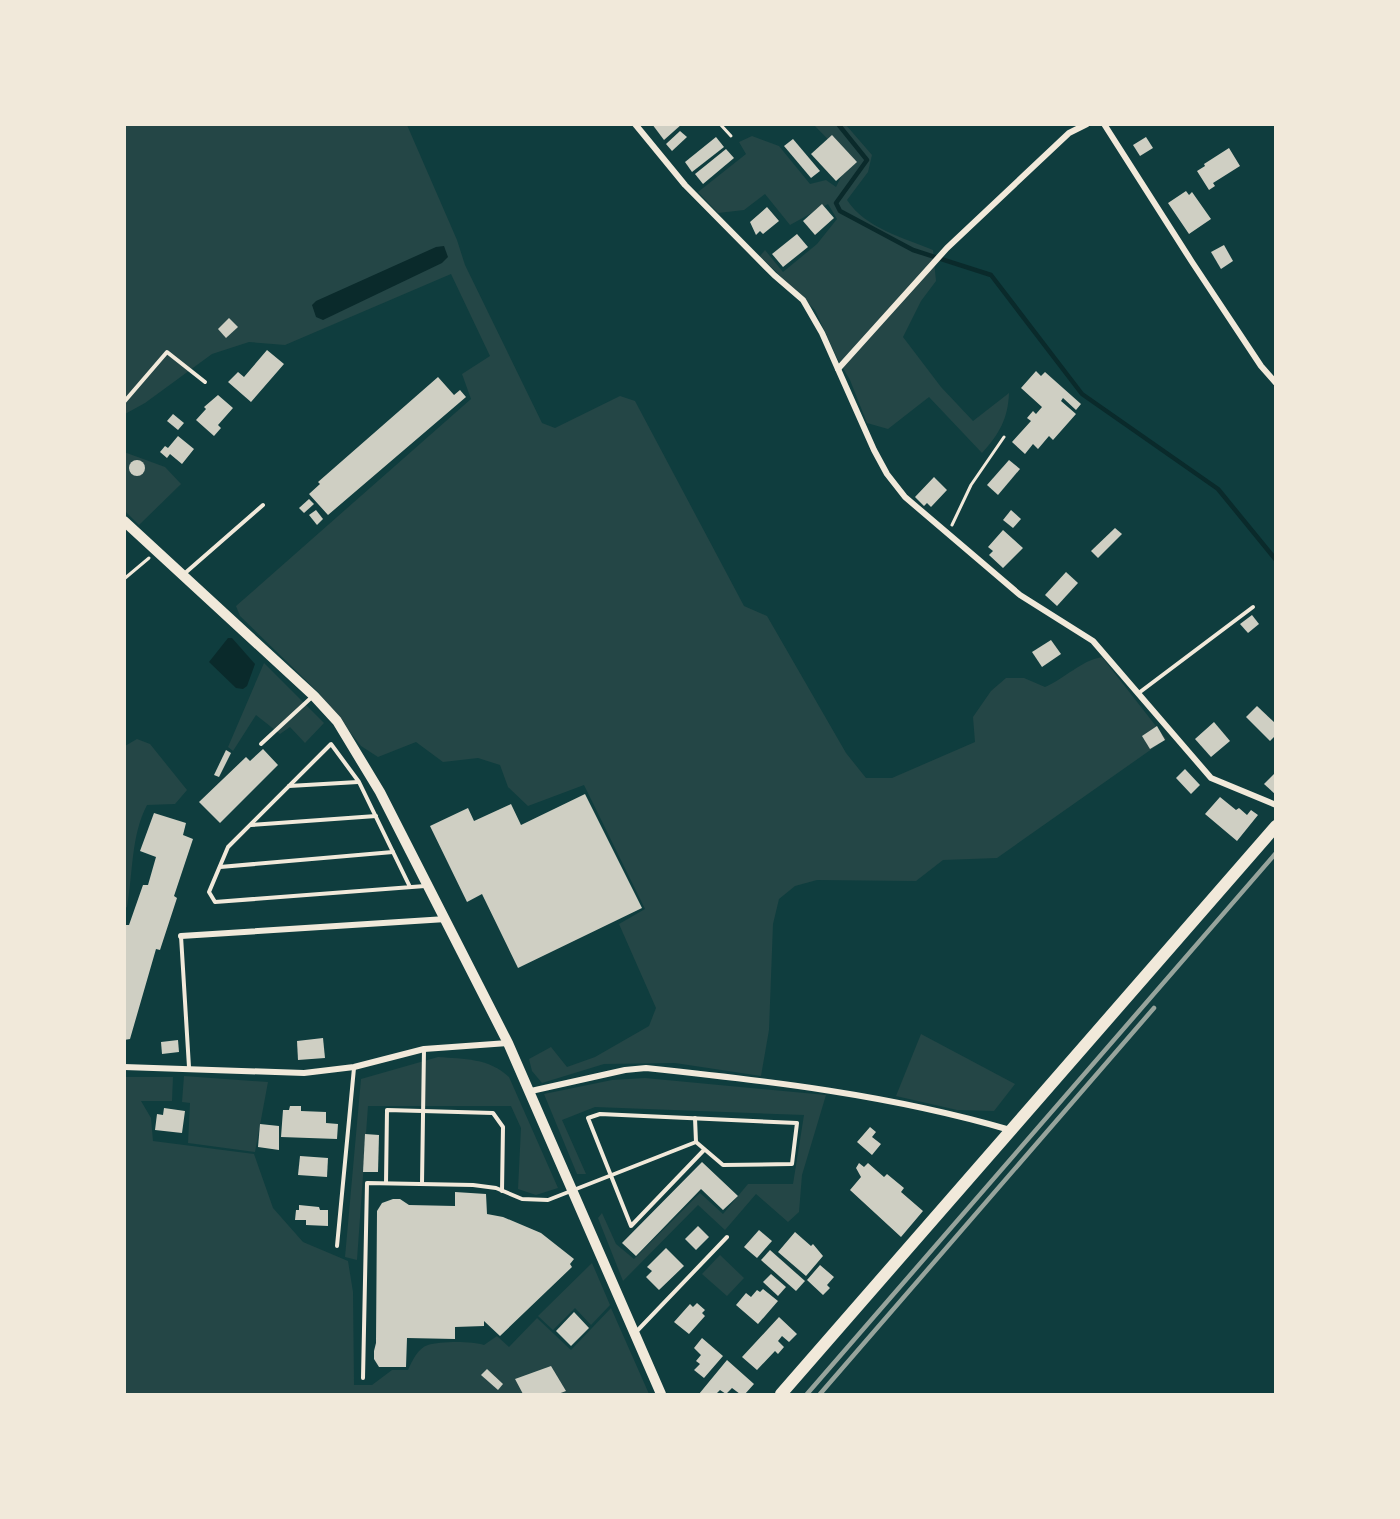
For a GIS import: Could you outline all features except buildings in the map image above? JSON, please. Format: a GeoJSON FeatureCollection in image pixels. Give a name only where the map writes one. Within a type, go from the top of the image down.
{"type":"FeatureCollection","features":[{"type":"Feature","properties":{"kind":"main road"},"geometry":{"type":"LineString","coordinates":[[781,1395],[1275,826]]}},
{"type":"Feature","properties":{"kind":"street"},"geometry":{"type":"LineString","coordinates":[[635,124],[685,185],[774,275],[803,300],[822,333],[887,474],[905,497],[1020,595],[1093,641],[1140,692],[1211,778],[1275,805]]}},
{"type":"Feature","properties":{"kind":"street"},"geometry":{"type":"LineString","coordinates":[[838,369],[947,248],[1069,133],[1088,124]]}},
{"type":"Feature","properties":{"kind":"street"},"geometry":{"type":"LineString","coordinates":[[1104,124],[1192,262],[1261,366],[1275,383]]}},
{"type":"Feature","properties":{"kind":"street"},"geometry":{"type":"LineString","coordinates":[[124,521],[314,696],[337,721],[362,759],[446,919],[531,1091],[661,1395]]}},
{"type":"Feature","properties":{"kind":"street"},"geometry":{"type":"LineString","coordinates":[[181,936],[446,919]]}},
{"type":"Feature","properties":{"kind":"street"},"geometry":{"type":"LineString","coordinates":[[124,1067],[189,1067],[304,1073],[354,1067],[424,1049],[508,1043]]}},
{"type":"Feature","properties":{"kind":"street"},"geometry":{"type":"LineString","coordinates":[[531,1091],[645,1068],[776,1082],[860,1095],[968,1118],[1011,1130]]}},
{"type":"Feature","properties":{"kind":"lane"},"geometry":{"type":"LineString","coordinates":[[124,402],[167,352],[205,382]]}},
{"type":"Feature","properties":{"kind":"lane"},"geometry":{"type":"LineString","coordinates":[[183,575],[263,505]]}},
{"type":"Feature","properties":{"kind":"lane"},"geometry":{"type":"LineString","coordinates":[[1140,692],[1253,607]]}},
{"type":"Feature","properties":{"kind":"lane"},"geometry":{"type":"LineString","coordinates":[[261,744],[314,696]]}},
{"type":"Feature","properties":{"kind":"lane"},"geometry":{"type":"LineString","coordinates":[[410,887],[359,782],[331,744],[228,848],[209,892],[215,902],[429,886]]}},
{"type":"Feature","properties":{"kind":"lane"},"geometry":{"type":"LineString","coordinates":[[289,786],[359,782]]}},
{"type":"Feature","properties":{"kind":"lane"},"geometry":{"type":"LineString","coordinates":[[250,825],[376,816]]}},
{"type":"Feature","properties":{"kind":"lane"},"geometry":{"type":"LineString","coordinates":[[220,867],[393,852]]}},
{"type":"Feature","properties":{"kind":"lane"},"geometry":{"type":"LineString","coordinates":[[181,936],[189,1067]]}},
{"type":"Feature","properties":{"kind":"lane"},"geometry":{"type":"LineString","coordinates":[[422,1183],[424,1049]]}},
{"type":"Feature","properties":{"kind":"lane"},"geometry":{"type":"LineString","coordinates":[[338,1246],[354,1067]]}},
{"type":"Feature","properties":{"kind":"lane"},"geometry":{"type":"LineString","coordinates":[[386,1183],[387,1110],[493,1113],[503,1127],[502,1191]]}},
{"type":"Feature","properties":{"kind":"lane"},"geometry":{"type":"LineString","coordinates":[[695,1118],[696,1142],[723,1165],[792,1164],[797,1123],[695,1118],[600,1114],[588,1118],[631,1226],[704,1150]]}},
{"type":"Feature","properties":{"kind":"lane"},"geometry":{"type":"LineString","coordinates":[[363,1378],[367,1183],[473,1185],[536,1201],[549,1200],[696,1142]]}},
{"type":"Feature","properties":{"kind":"lane"},"geometry":{"type":"LineString","coordinates":[[634,1335],[727,1237]]}},
{"type":"Feature","properties":{"kind":"path"},"geometry":{"type":"LineString","coordinates":[[720,124],[730,136]]}},
{"type":"Feature","properties":{"kind":"path"},"geometry":{"type":"LineString","coordinates":[[949,535],[962,501],[1004,437]]}},
{"type":"Feature","properties":{"kind":"path"},"geometry":{"type":"LineString","coordinates":[[124,579],[157,550]]}},
{"type":"Feature","properties":{"kind":"shaded area"},"geometry":{"type":"Polygon","coordinates":[[[125,125],[407,125],[457,240],[465,265],[542,423],[555,428],[620,396],[635,401],[744,606],[767,616],[846,753],[866,778],[892,778],[975,742],[973,717],[991,691],[1006,678],[1024,678],[1045,687],[1087,662],[1102,657],[1166,739],[997,858],[943,860],[916,881],[817,880],[795,886],[779,899],[773,924],[769,1030],[761,1076],[675,1063],[604,1064],[542,1083],[532,1071],[529,1059],[551,1047],[567,1067],[595,1057],[649,1026],[656,1008],[619,924],[645,909],[584,785],[528,806],[508,787],[500,765],[478,758],[443,762],[416,742],[378,757],[361,746],[319,693],[240,616],[236,606],[471,399],[462,374],[490,356],[451,274],[285,345],[249,342],[212,354],[145,403],[125,414],[125,125]]]}},
{"type":"Feature","properties":{"kind":"shaded area"},"geometry":{"type":"Polygon","coordinates":[[[814,125],[846,125],[872,155],[868,172],[847,200],[855,210],[874,225],[933,250],[936,281],[921,301],[903,337],[941,387],[973,421],[1009,393],[1002,426],[982,453],[929,397],[888,429],[867,423],[850,380],[815,310],[760,256],[765,250],[783,272],[817,244],[837,219],[828,204],[790,225],[765,194],[744,210],[718,213],[698,192],[746,154],[739,142],[752,136],[779,146],[810,184],[826,180],[836,187],[849,161],[814,125]]]}},
{"type":"Feature","properties":{"kind":"shaded area"},"geometry":{"type":"Polygon","coordinates":[[[444,246],[448,257],[442,263],[323,320],[316,317],[312,305],[316,301],[436,247],[444,246]]]}},
{"type":"Feature","properties":{"kind":"shaded area"},"geometry":{"type":"Polygon","coordinates":[[[124,452],[165,467],[181,484],[139,525],[125,511],[124,452]]]}},
{"type":"Feature","properties":{"kind":"shaded area"},"geometry":{"type":"Polygon","coordinates":[[[228,638],[232,638],[255,664],[247,686],[243,689],[236,688],[209,662],[228,638]]]}},
{"type":"Feature","properties":{"kind":"shaded area"},"geometry":{"type":"Polygon","coordinates":[[[264,663],[324,723],[305,743],[290,727],[280,734],[256,715],[233,751],[228,747],[264,663]]]}},
{"type":"Feature","properties":{"kind":"shaded area"},"geometry":{"type":"Polygon","coordinates":[[[137,739],[150,744],[187,790],[175,804],[147,805],[135,842],[127,907],[125,908],[125,746],[137,739]]]}},
{"type":"Feature","properties":{"kind":"shaded area"},"geometry":{"type":"Polygon","coordinates":[[[921,1034],[1015,1084],[994,1111],[957,1110],[896,1096],[921,1034]]]}},
{"type":"Feature","properties":{"kind":"shaded area"},"geometry":{"type":"Polygon","coordinates":[[[438,1057],[485,1063],[509,1077],[558,1188],[536,1195],[518,1189],[521,1128],[511,1106],[368,1106],[357,1260],[345,1257],[361,1079],[438,1057]]]}},
{"type":"Feature","properties":{"kind":"shaded area"},"geometry":{"type":"Polygon","coordinates":[[[184,1076],[268,1082],[255,1152],[188,1143],[190,1103],[182,1102],[184,1076]]]}},
{"type":"Feature","properties":{"kind":"shaded area"},"geometry":{"type":"Polygon","coordinates":[[[124,1077],[173,1077],[172,1101],[141,1101],[151,1118],[153,1141],[254,1154],[273,1208],[303,1242],[348,1261],[353,1292],[354,1385],[372,1385],[392,1370],[408,1370],[418,1352],[428,1345],[456,1342],[484,1345],[497,1336],[509,1347],[537,1318],[571,1350],[611,1308],[649,1394],[125,1394],[124,1077]]]}},
{"type":"Feature","properties":{"kind":"shaded area"},"geometry":{"type":"Polygon","coordinates":[[[645,1078],[826,1095],[802,1175],[799,1212],[788,1222],[756,1194],[725,1230],[698,1205],[623,1281],[598,1218],[602,1213],[616,1244],[634,1259],[700,1193],[723,1214],[748,1184],[793,1184],[804,1115],[595,1107],[562,1120],[586,1174],[577,1174],[544,1094],[612,1080],[645,1078]]]}},
{"type":"Feature","properties":{"kind":"shaded area"},"geometry":{"type":"Polygon","coordinates":[[[720,1255],[744,1278],[727,1296],[702,1274],[720,1255]]]}},
{"type":"Feature","properties":{"kind":"shaded area"},"geometry":{"type":"Polygon","coordinates":[[[592,1263],[610,1305],[591,1325],[575,1308],[553,1330],[538,1316],[592,1263]]]}},
{"type":"Feature","properties":{"kind":"waterway"},"geometry":{"type":"LineString","coordinates":[[838,124],[867,160],[836,203],[840,211],[913,250],[991,275],[1082,394],[1218,489],[1276,560]]}},
{"type":"Feature","properties":{"kind":"railway"},"geometry":{"type":"LineString","coordinates":[[807,1394],[1276,853]]}},
{"type":"Feature","properties":{"kind":"railway"},"geometry":{"type":"LineString","coordinates":[[820,1394],[1154,1008]]}}]}
